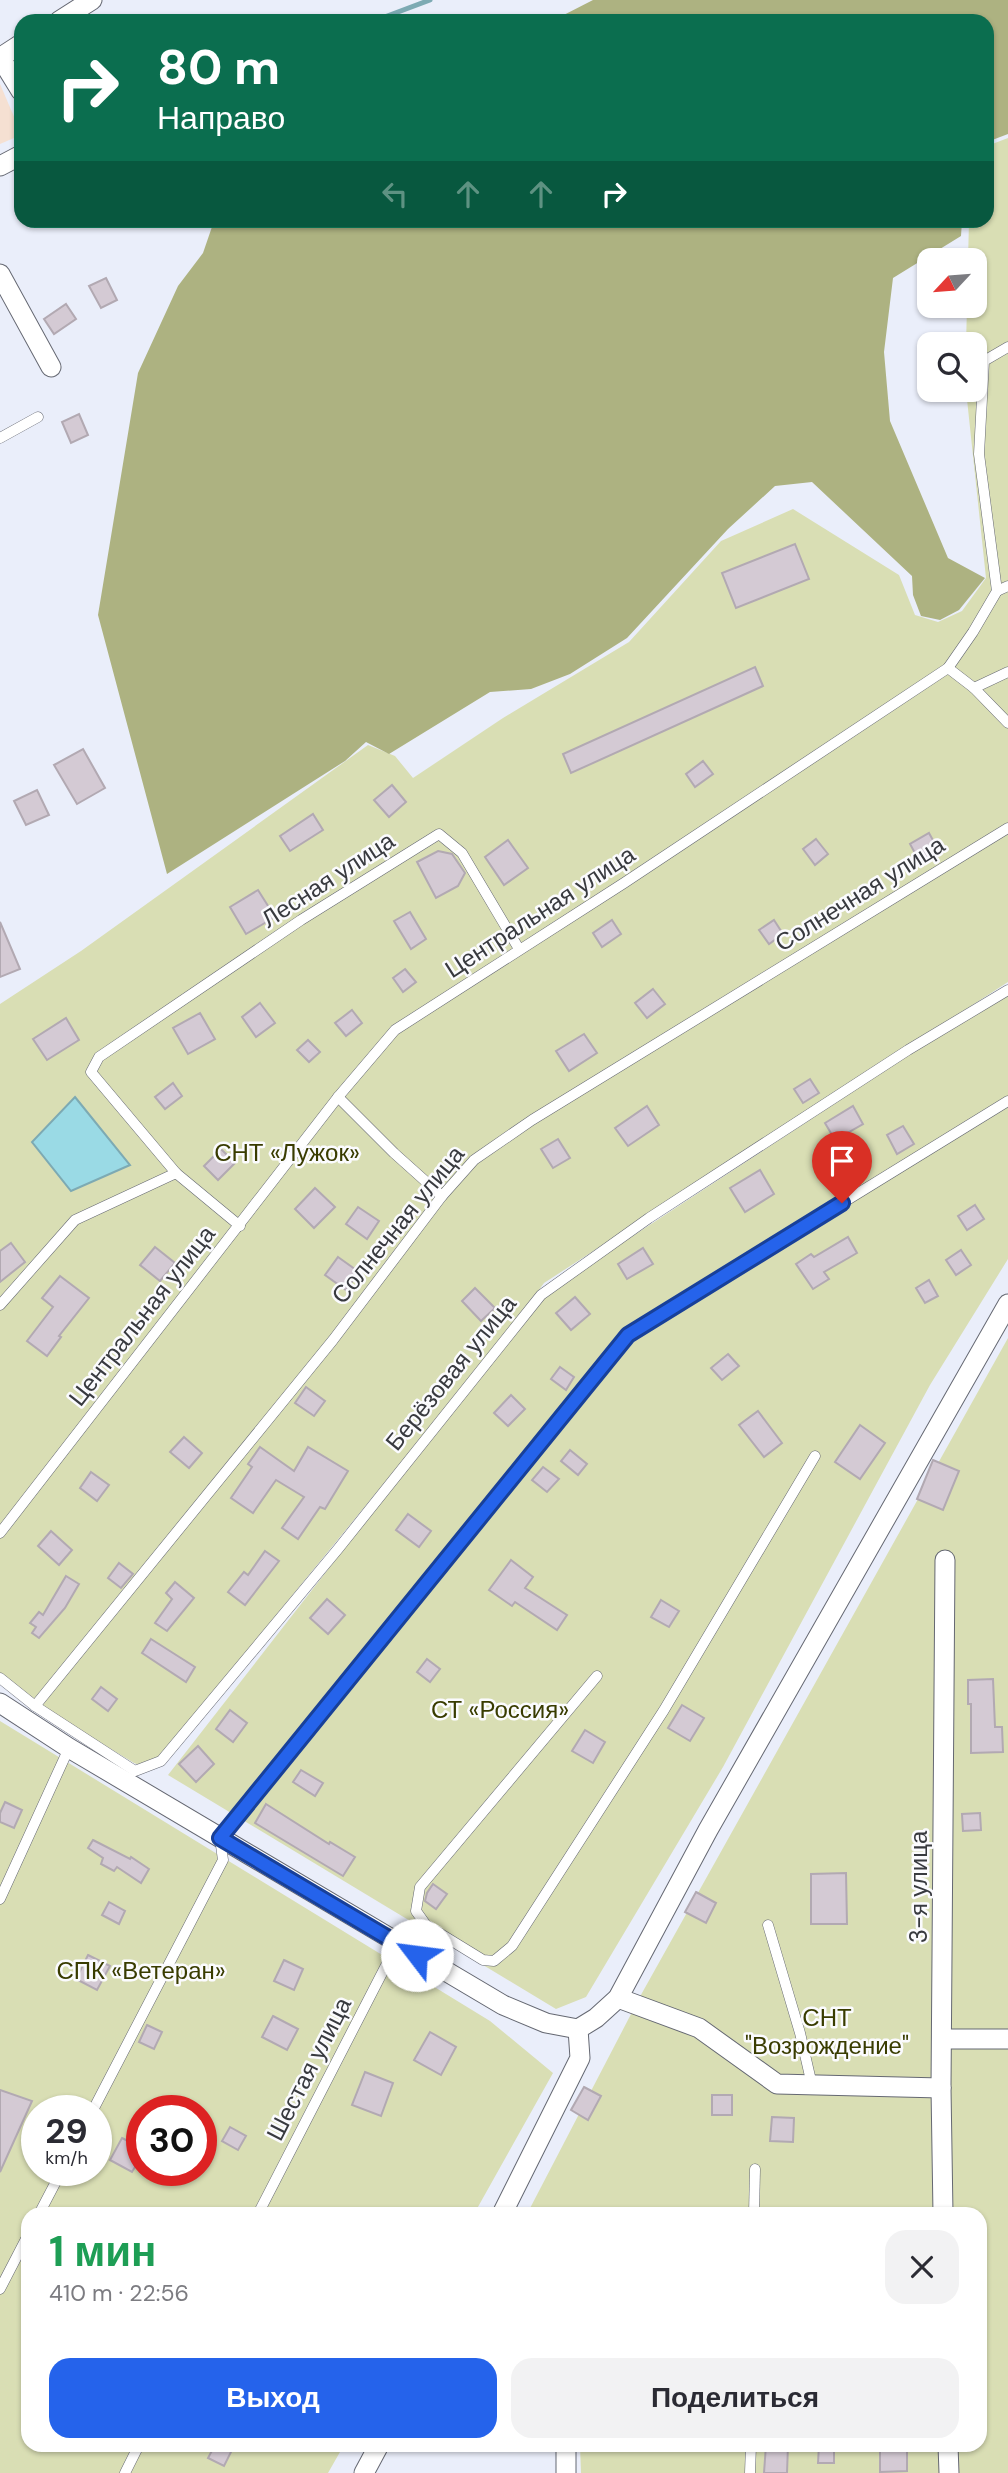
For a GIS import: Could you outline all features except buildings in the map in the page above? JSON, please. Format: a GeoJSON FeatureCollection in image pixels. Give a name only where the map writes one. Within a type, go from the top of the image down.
{"type":"FeatureCollection","features":[{"type":"Feature","properties":{"kind":"street"},"geometry":{"type":"LineString","coordinates":[[70,14],[92,0]]}},
{"type":"Feature","properties":{"kind":"street"},"geometry":{"type":"LineString","coordinates":[[0,57],[14,79]]}},
{"type":"Feature","properties":{"kind":"street"},"geometry":{"type":"LineString","coordinates":[[0,274],[51,367]]}},
{"type":"Feature","properties":{"kind":"street"},"geometry":{"type":"LineString","coordinates":[[0,1703],[69,1748],[503,2005],[546,2023],[578,2029],[596,2018],[618,1998],[708,1830],[1008,1304]]}},
{"type":"Feature","properties":{"kind":"street","name":"3-я улица"},"geometry":{"type":"LineString","coordinates":[[943,2207],[941,2088],[945,1560]]}},
{"type":"Feature","properties":{"kind":"street"},"geometry":{"type":"LineString","coordinates":[[618,1998],[699,2028],[777,2084],[941,2088]]}},
{"type":"Feature","properties":{"kind":"street"},"geometry":{"type":"LineString","coordinates":[[506,2207],[580,2058],[578,2029]]}},
{"type":"Feature","properties":{"kind":"street"},"geometry":{"type":"LineString","coordinates":[[942,2039],[1008,2039]]}},
{"type":"Feature","properties":{"kind":"street"},"geometry":{"type":"LineString","coordinates":[[364,2473],[375,2452]]}},
{"type":"Feature","properties":{"kind":"street"},"geometry":{"type":"LineString","coordinates":[[566,2452],[566,2473]]}},
{"type":"Feature","properties":{"kind":"street"},"geometry":{"type":"LineString","coordinates":[[948,2452],[948,2473]]}},
{"type":"Feature","properties":{"kind":"lane"},"geometry":{"type":"LineString","coordinates":[[1008,346],[984,362],[979,454],[997,590],[1008,586]]}},
{"type":"Feature","properties":{"kind":"lane"},"geometry":{"type":"LineString","coordinates":[[0,439],[38,417]]}},
{"type":"Feature","properties":{"kind":"lane","name":"Центральная улица"},"geometry":{"type":"LineString","coordinates":[[0,1533],[338,1097],[396,1030],[624,883],[948,668],[997,590]]}},
{"type":"Feature","properties":{"kind":"lane"},"geometry":{"type":"LineString","coordinates":[[948,668],[974,688],[1008,723]]}},
{"type":"Feature","properties":{"kind":"lane"},"geometry":{"type":"LineString","coordinates":[[974,688],[1008,672]]}},
{"type":"Feature","properties":{"kind":"lane","name":"Солнечная улица"},"geometry":{"type":"LineString","coordinates":[[35,1706],[332,1340],[442,1196],[474,1160],[532,1120],[1008,828]]}},
{"type":"Feature","properties":{"kind":"lane","name":"Лесная улица"},"geometry":{"type":"LineString","coordinates":[[176,1173],[91,1072],[99,1057],[302,920],[439,834],[463,853],[519,949]]}},
{"type":"Feature","properties":{"kind":"lane","name":"Берёзовая улица"},"geometry":{"type":"LineString","coordinates":[[0,1678],[35,1706],[135,1771],[161,1761],[338,1549],[541,1295],[683,1196],[908,1050],[1008,990]]}},
{"type":"Feature","properties":{"kind":"lane"},"geometry":{"type":"LineString","coordinates":[[338,1097],[442,1196]]}},
{"type":"Feature","properties":{"kind":"lane"},"geometry":{"type":"LineString","coordinates":[[101,2095],[223,1860],[220,1838],[628,1335],[1008,1101]]}},
{"type":"Feature","properties":{"kind":"lane"},"geometry":{"type":"LineString","coordinates":[[0,1305],[75,1220],[176,1173],[240,1226]]}},
{"type":"Feature","properties":{"kind":"lane"},"geometry":{"type":"LineString","coordinates":[[597,1676],[420,1887],[416,1911],[426,1925],[484,1960],[494,1961],[512,1946],[664,1710],[815,1456]]}},
{"type":"Feature","properties":{"kind":"lane"},"geometry":{"type":"LineString","coordinates":[[0,1899],[69,1748]]}},
{"type":"Feature","properties":{"kind":"lane"},"geometry":{"type":"LineString","coordinates":[[768,1925],[800,2033],[812,2085]]}},
{"type":"Feature","properties":{"kind":"lane","name":"Шестая улица"},"geometry":{"type":"LineString","coordinates":[[262,2207],[397,1944]]}},
{"type":"Feature","properties":{"kind":"lane"},"geometry":{"type":"LineString","coordinates":[[754,2207],[755,2169]]}},
{"type":"Feature","properties":{"kind":"lane"},"geometry":{"type":"LineString","coordinates":[[43,2207],[54,2186]]}},
{"type":"Feature","properties":{"kind":"lane"},"geometry":{"type":"LineString","coordinates":[[0,2289],[21,2248]]}},
{"type":"Feature","properties":{"kind":"lane"},"geometry":{"type":"LineString","coordinates":[[125,2473],[136,2452]]}},
{"type":"Feature","properties":{"kind":"lane"},"geometry":{"type":"LineString","coordinates":[[750,2473],[751,2452]]}},
{"type":"Feature","properties":{"kind":"shaded area"},"geometry":{"type":"Polygon","coordinates":[[[0,84],[14,117],[14,138],[0,144],[0,84]]]}},
{"type":"Feature","properties":{"kind":"green space"},"geometry":{"type":"Polygon","coordinates":[[[593,0],[1008,0],[1008,134],[994,139],[994,14],[566,14],[593,0]]]}},
{"type":"Feature","properties":{"kind":"green space","name":"СНТ «Лужок»"},"geometry":{"type":"Polygon","coordinates":[[[1008,138],[1008,982],[544,1283],[511,1328],[150,1769],[134,1763],[0,1682],[0,1004],[81,951],[368,745],[395,756],[413,778],[503,718],[629,642],[721,541],[793,509],[899,575],[915,615],[938,622],[962,611],[986,578],[967,402],[987,402],[987,332],[966,332],[967,318],[987,318],[987,248],[968,248],[969,228],[994,228],[994,143],[1008,138]]]}},
{"type":"Feature","properties":{"kind":"green space"},"geometry":{"type":"Polygon","coordinates":[[[212,228],[962,228],[961,236],[942,248],[917,248],[917,263],[893,278],[884,352],[890,421],[948,558],[985,578],[959,610],[940,620],[921,616],[913,595],[912,576],[812,482],[775,486],[728,529],[627,638],[570,674],[531,689],[490,692],[389,754],[366,742],[345,761],[167,874],[98,615],[138,373],[178,286],[203,253],[212,228]]]}},
{"type":"Feature","properties":{"kind":"green space","name":"СТ «Россия»"},"geometry":{"type":"Polygon","coordinates":[[[1008,990],[1008,1259],[930,1385],[723,1767],[586,1997],[556,2009],[168,1775],[549,1291],[1008,990]]]}},
{"type":"Feature","properties":{"kind":"green space","name":"СНТ \"Возрождение\""},"geometry":{"type":"Polygon","coordinates":[[[1008,1338],[1008,2473],[581,2473],[580,2452],[987,2452],[987,2207],[531,2207],[642,1993],[1008,1338]]]}},
{"type":"Feature","properties":{"kind":"green space","name":"СПК «Ветеран»"},"geometry":{"type":"Polygon","coordinates":[[[0,1721],[490,2021],[553,2073],[478,2207],[21,2207],[21,2452],[340,2452],[328,2473],[0,2473],[0,1721]]]}},
{"type":"Feature","properties":{"kind":"water"},"geometry":{"type":"Polygon","coordinates":[[[75,1097],[130,1165],[71,1191],[32,1142],[75,1097]]]}},
{"type":"Feature","properties":{"kind":"waterway"},"geometry":{"type":"LineString","coordinates":[[393,14],[430,0]]}},
{"type":"Feature","properties":{"kind":"route"},"geometry":{"type":"LineString","coordinates":[[417,1955],[220,1838],[628,1335],[842,1203]]}}]}
